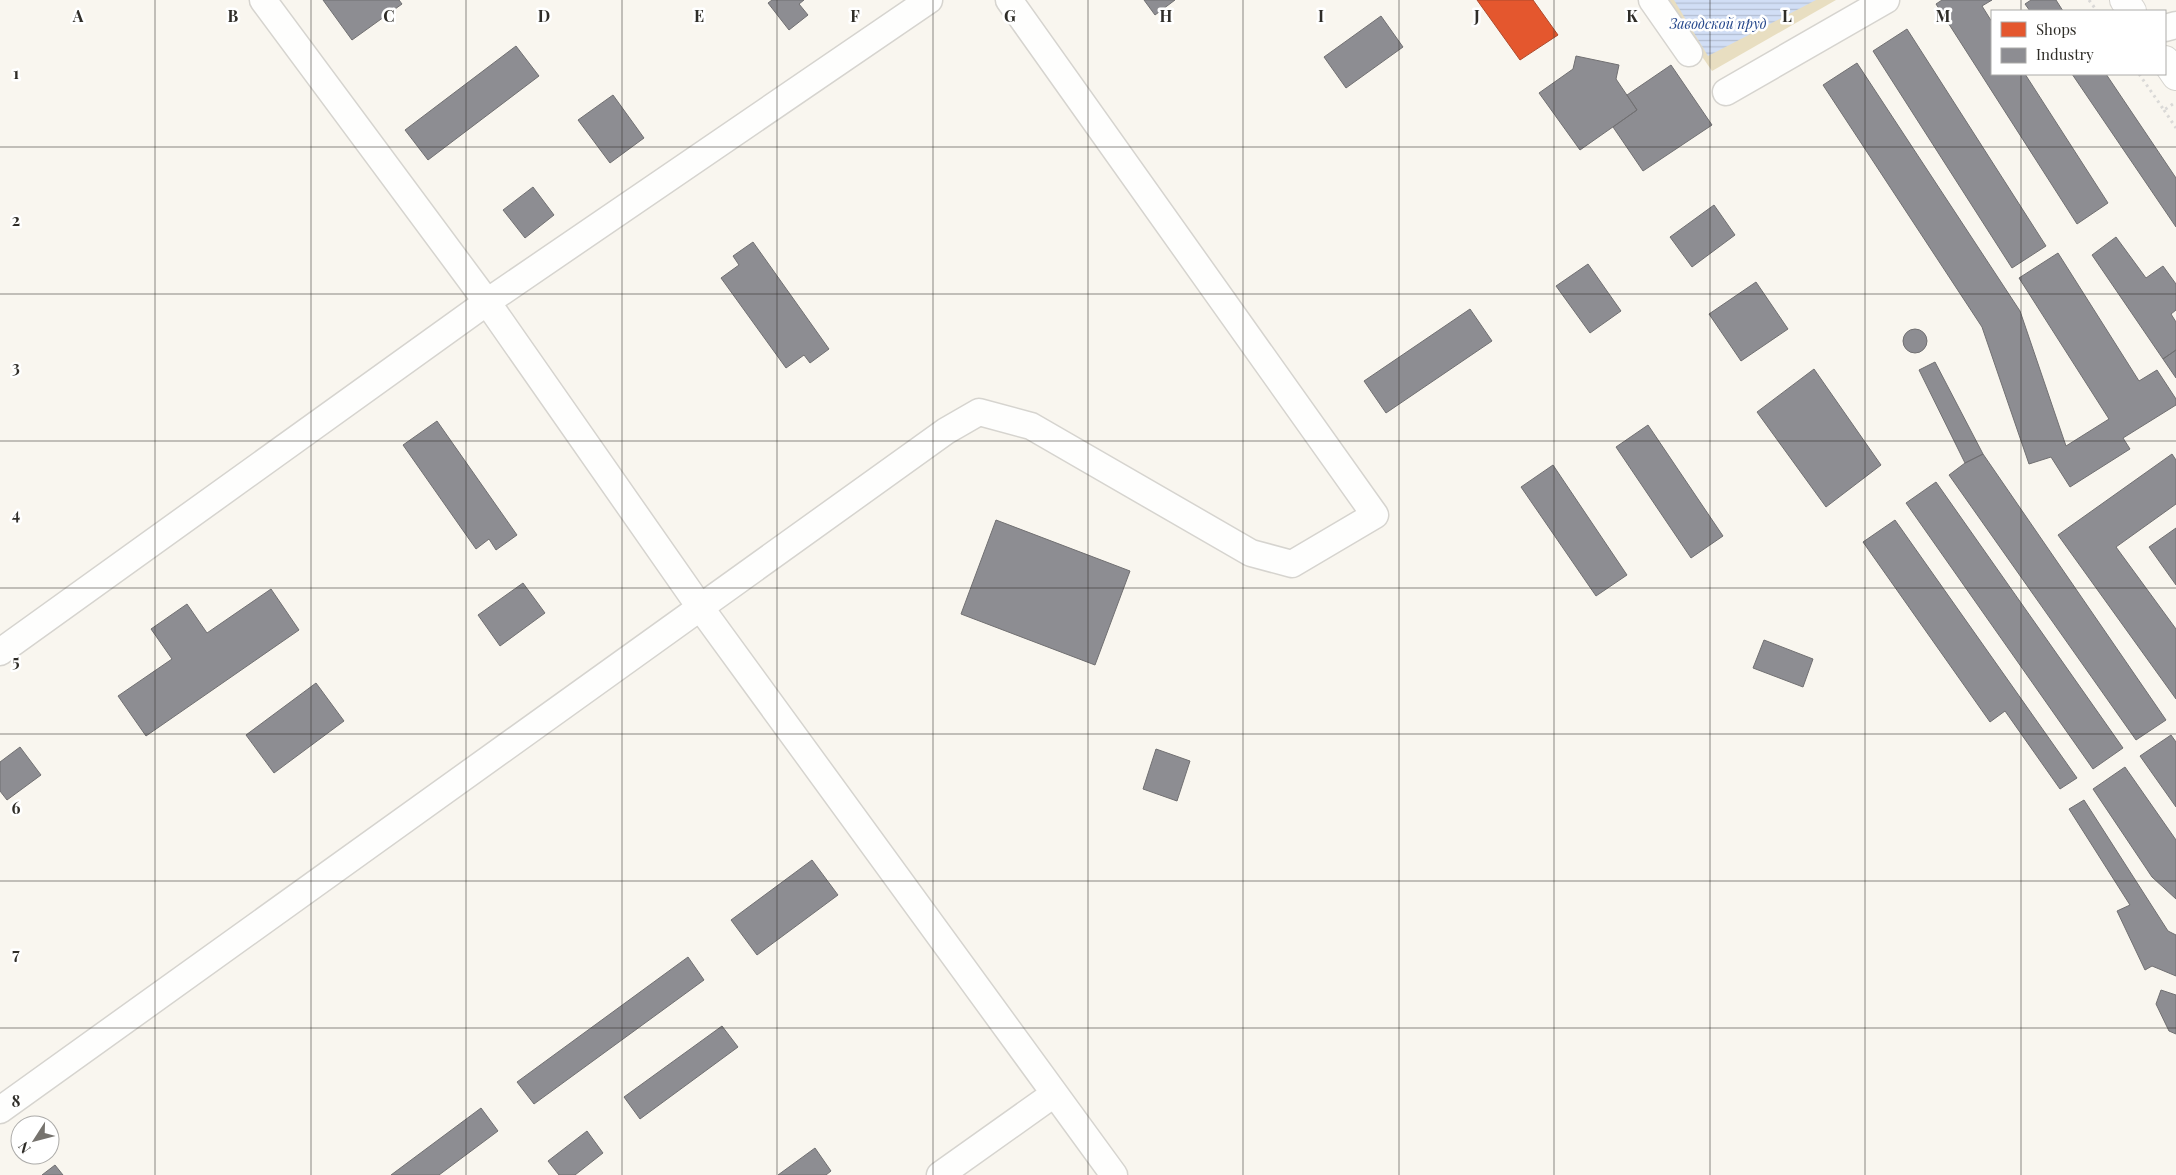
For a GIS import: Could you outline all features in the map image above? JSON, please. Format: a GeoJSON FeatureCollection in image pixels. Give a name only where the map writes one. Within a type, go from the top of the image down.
{"type":"FeatureCollection","features":[{"type":"Feature","properties":{"kind":"main road"},"geometry":{"type":"LineString","coordinates":[[2166,61],[2176,76]]}},
{"type":"Feature","properties":{"kind":"street"},"geometry":{"type":"LineString","coordinates":[[264,0],[487,302],[700,607],[1114,1175]]}},
{"type":"Feature","properties":{"kind":"street"},"geometry":{"type":"LineString","coordinates":[[0,652],[487,302],[929,0]]}},
{"type":"Feature","properties":{"kind":"street"},"geometry":{"type":"LineString","coordinates":[[0,1110],[700,607],[946,432],[979,412],[1031,426],[1251,553],[1284,562],[1292,564],[1375,514],[1009,0]]}},
{"type":"Feature","properties":{"kind":"street"},"geometry":{"type":"LineString","coordinates":[[1652,0],[1689,53]]}},
{"type":"Feature","properties":{"kind":"street"},"geometry":{"type":"LineString","coordinates":[[1726,92],[1886,0]]}},
{"type":"Feature","properties":{"kind":"street"},"geometry":{"type":"LineString","coordinates":[[940,1175],[1054,1094]]}},
{"type":"Feature","properties":{"kind":"path"},"geometry":{"type":"LineString","coordinates":[[2140,75],[2176,128]]}},
{"type":"Feature","properties":{"kind":"path"},"geometry":{"type":"LineString","coordinates":[[2164,110],[2176,102]]}},
{"type":"Feature","properties":{"kind":"shaded area","name":"Заводской пруд"},"geometry":{"type":"Polygon","coordinates":[[[1663,0],[1836,0],[1712,71],[1663,0]]]}},
{"type":"Feature","properties":{"kind":"water","name":"Заводской пруд"},"geometry":{"type":"Polygon","coordinates":[[[1674,0],[1816,0],[1708,56],[1674,0]]]}},
{"type":"Feature","properties":{"kind":"building: Shops"},"geometry":{"type":"Polygon","coordinates":[[[1477,0],[1533,0],[1558,35],[1520,60],[1477,0]]]}},
{"type":"Feature","properties":{"kind":"building: Industry"},"geometry":{"type":"Polygon","coordinates":[[[323,0],[399,0],[402,4],[352,40],[323,0]]]}},
{"type":"Feature","properties":{"kind":"building: Industry"},"geometry":{"type":"Polygon","coordinates":[[[772,0],[804,0],[799,4],[808,15],[789,30],[768,3],[772,0]]]}},
{"type":"Feature","properties":{"kind":"building: Industry"},"geometry":{"type":"Polygon","coordinates":[[[1144,0],[1175,0],[1155,15],[1144,0]]]}},
{"type":"Feature","properties":{"kind":"building: Industry"},"geometry":{"type":"Polygon","coordinates":[[[1942,0],[1992,0],[1982,6],[1991,20],[1991,75],[2026,75],[2108,203],[2077,224],[1936,4],[1942,0]]]}},
{"type":"Feature","properties":{"kind":"building: Industry"},"geometry":{"type":"Polygon","coordinates":[[[2031,0],[2056,0],[2062,10],[2029,10],[2025,4],[2031,0]]]}},
{"type":"Feature","properties":{"kind":"building: Industry"},"geometry":{"type":"Polygon","coordinates":[[[1381,16],[1403,47],[1346,88],[1324,57],[1381,16]]]}},
{"type":"Feature","properties":{"kind":"building: Industry"},"geometry":{"type":"Polygon","coordinates":[[[1907,29],[2046,246],[2012,268],[1873,51],[1907,29]]]}},
{"type":"Feature","properties":{"kind":"building: Industry"},"geometry":{"type":"Polygon","coordinates":[[[516,46],[539,76],[428,160],[405,130],[516,46]]]}},
{"type":"Feature","properties":{"kind":"building: Industry"},"geometry":{"type":"Polygon","coordinates":[[[1576,56],[1619,65],[1616,79],[1637,110],[1580,150],[1539,93],[1573,69],[1576,56]]]}},
{"type":"Feature","properties":{"kind":"building: Industry"},"geometry":{"type":"Polygon","coordinates":[[[1857,63],[2020,311],[2066,446],[2109,419],[2019,278],[2058,253],[2139,381],[2157,370],[2176,399],[2176,405],[2123,438],[2130,449],[2070,487],[2051,457],[2029,464],[1982,327],[1823,85],[1857,63]]]}},
{"type":"Feature","properties":{"kind":"building: Industry"},"geometry":{"type":"Polygon","coordinates":[[[1671,65],[1712,125],[1643,171],[1613,127],[1637,110],[1627,95],[1671,65]]]}},
{"type":"Feature","properties":{"kind":"building: Industry"},"geometry":{"type":"Polygon","coordinates":[[[2073,75],[2107,75],[2176,178],[2176,227],[2073,75]]]}},
{"type":"Feature","properties":{"kind":"building: Industry"},"geometry":{"type":"Polygon","coordinates":[[[613,95],[644,138],[610,163],[578,120],[613,95]]]}},
{"type":"Feature","properties":{"kind":"building: Industry"},"geometry":{"type":"Polygon","coordinates":[[[533,187],[554,215],[525,238],[503,210],[533,187]]]}},
{"type":"Feature","properties":{"kind":"building: Industry"},"geometry":{"type":"Polygon","coordinates":[[[1714,205],[1735,235],[1692,267],[1670,237],[1714,205]]]}},
{"type":"Feature","properties":{"kind":"building: Industry"},"geometry":{"type":"Polygon","coordinates":[[[2116,237],[2146,278],[2163,266],[2176,284],[2176,310],[2171,314],[2176,322],[2176,350],[2163,359],[2092,255],[2116,237]]]}},
{"type":"Feature","properties":{"kind":"building: Industry"},"geometry":{"type":"Polygon","coordinates":[[[753,242],[829,349],[810,363],[804,355],[786,368],[721,278],[739,265],[733,256],[753,242]]]}},
{"type":"Feature","properties":{"kind":"building: Industry"},"geometry":{"type":"Polygon","coordinates":[[[1588,264],[1621,311],[1590,333],[1556,286],[1588,264]]]}},
{"type":"Feature","properties":{"kind":"building: Industry"},"geometry":{"type":"Polygon","coordinates":[[[1756,282],[1788,329],[1741,361],[1709,314],[1756,282]]]}},
{"type":"Feature","properties":{"kind":"building: Industry"},"geometry":{"type":"Polygon","coordinates":[[[1470,309],[1492,341],[1386,413],[1364,381],[1470,309]]]}},
{"type":"Feature","properties":{"kind":"building: Industry"},"geometry":{"type":"Polygon","coordinates":[[[1910,329],[1920,329],[1927,336],[1927,346],[1920,353],[1910,353],[1903,346],[1903,336],[1910,329]]]}},
{"type":"Feature","properties":{"kind":"building: Industry"},"geometry":{"type":"Polygon","coordinates":[[[2176,350],[2176,378],[2163,359],[2176,350]]]}},
{"type":"Feature","properties":{"kind":"building: Industry"},"geometry":{"type":"Polygon","coordinates":[[[1935,362],[1983,454],[1965,463],[1919,370],[1935,362]]]}},
{"type":"Feature","properties":{"kind":"building: Industry"},"geometry":{"type":"Polygon","coordinates":[[[1814,369],[1881,465],[1826,507],[1757,412],[1814,369]]]}},
{"type":"Feature","properties":{"kind":"building: Industry"},"geometry":{"type":"Polygon","coordinates":[[[437,421],[517,535],[496,550],[489,539],[476,549],[403,445],[437,421]]]}},
{"type":"Feature","properties":{"kind":"building: Industry"},"geometry":{"type":"Polygon","coordinates":[[[1648,425],[1723,536],[1691,558],[1616,447],[1648,425]]]}},
{"type":"Feature","properties":{"kind":"building: Industry"},"geometry":{"type":"Polygon","coordinates":[[[1983,454],[2166,720],[2136,740],[1949,475],[1965,463],[1983,454]]]}},
{"type":"Feature","properties":{"kind":"building: Industry"},"geometry":{"type":"Polygon","coordinates":[[[2172,454],[2176,460],[2176,504],[2116,547],[2176,629],[2176,699],[2058,535],[2172,454]]]}},
{"type":"Feature","properties":{"kind":"building: Industry"},"geometry":{"type":"Polygon","coordinates":[[[1553,465],[1627,575],[1596,596],[1521,487],[1553,465]]]}},
{"type":"Feature","properties":{"kind":"building: Industry"},"geometry":{"type":"Polygon","coordinates":[[[1936,482],[2123,748],[2093,769],[1906,503],[1936,482]]]}},
{"type":"Feature","properties":{"kind":"building: Industry"},"geometry":{"type":"Polygon","coordinates":[[[996,520],[1130,571],[1095,665],[961,614],[996,520]]]}},
{"type":"Feature","properties":{"kind":"building: Industry"},"geometry":{"type":"Polygon","coordinates":[[[1895,520],[2077,778],[2060,789],[2005,711],[1990,722],[1863,542],[1895,520]]]}},
{"type":"Feature","properties":{"kind":"building: Industry"},"geometry":{"type":"Polygon","coordinates":[[[2176,528],[2176,585],[2149,547],[2176,528]]]}},
{"type":"Feature","properties":{"kind":"building: Industry"},"geometry":{"type":"Polygon","coordinates":[[[523,583],[545,613],[500,646],[478,615],[523,583]]]}},
{"type":"Feature","properties":{"kind":"building: Industry"},"geometry":{"type":"Polygon","coordinates":[[[271,589],[299,630],[146,736],[118,696],[172,659],[151,629],[187,604],[207,633],[271,589]]]}},
{"type":"Feature","properties":{"kind":"building: Industry"},"geometry":{"type":"Polygon","coordinates":[[[1764,640],[1813,659],[1803,687],[1753,668],[1764,640]]]}},
{"type":"Feature","properties":{"kind":"building: Industry"},"geometry":{"type":"Polygon","coordinates":[[[316,683],[344,721],[274,773],[246,735],[316,683]]]}},
{"type":"Feature","properties":{"kind":"building: Industry"},"geometry":{"type":"Polygon","coordinates":[[[2171,735],[2176,742],[2176,807],[2140,756],[2171,735]]]}},
{"type":"Feature","properties":{"kind":"building: Industry"},"geometry":{"type":"Polygon","coordinates":[[[20,747],[41,775],[7,800],[0,791],[0,762],[20,747]]]}},
{"type":"Feature","properties":{"kind":"building: Industry"},"geometry":{"type":"Polygon","coordinates":[[[1156,749],[1190,761],[1177,801],[1143,789],[1156,749]]]}},
{"type":"Feature","properties":{"kind":"building: Industry"},"geometry":{"type":"Polygon","coordinates":[[[2125,767],[2176,840],[2176,899],[2152,877],[2093,789],[2125,767]]]}},
{"type":"Feature","properties":{"kind":"building: Industry"},"geometry":{"type":"Polygon","coordinates":[[[2084,800],[2168,931],[2176,935],[2176,976],[2152,966],[2145,970],[2117,911],[2130,905],[2069,809],[2084,800]]]}},
{"type":"Feature","properties":{"kind":"building: Industry"},"geometry":{"type":"Polygon","coordinates":[[[812,860],[838,895],[757,955],[731,920],[812,860]]]}},
{"type":"Feature","properties":{"kind":"building: Industry"},"geometry":{"type":"Polygon","coordinates":[[[688,957],[704,980],[534,1104],[517,1082],[688,957]]]}},
{"type":"Feature","properties":{"kind":"building: Industry"},"geometry":{"type":"Polygon","coordinates":[[[2161,990],[2176,995],[2176,1034],[2169,1031],[2156,1004],[2161,990]]]}},
{"type":"Feature","properties":{"kind":"building: Industry"},"geometry":{"type":"Polygon","coordinates":[[[722,1026],[738,1047],[640,1119],[624,1097],[722,1026]]]}},
{"type":"Feature","properties":{"kind":"building: Industry"},"geometry":{"type":"Polygon","coordinates":[[[481,1108],[498,1131],[439,1175],[391,1175],[481,1108]]]}},
{"type":"Feature","properties":{"kind":"building: Industry"},"geometry":{"type":"Polygon","coordinates":[[[587,1131],[603,1153],[575,1175],[559,1175],[548,1161],[587,1131]]]}},
{"type":"Feature","properties":{"kind":"building: Industry"},"geometry":{"type":"Polygon","coordinates":[[[815,1148],[831,1171],[826,1175],[778,1175],[815,1148]]]}},
{"type":"Feature","properties":{"kind":"building: Industry"},"geometry":{"type":"Polygon","coordinates":[[[55,1165],[63,1175],[42,1175],[55,1165]]]}}]}
